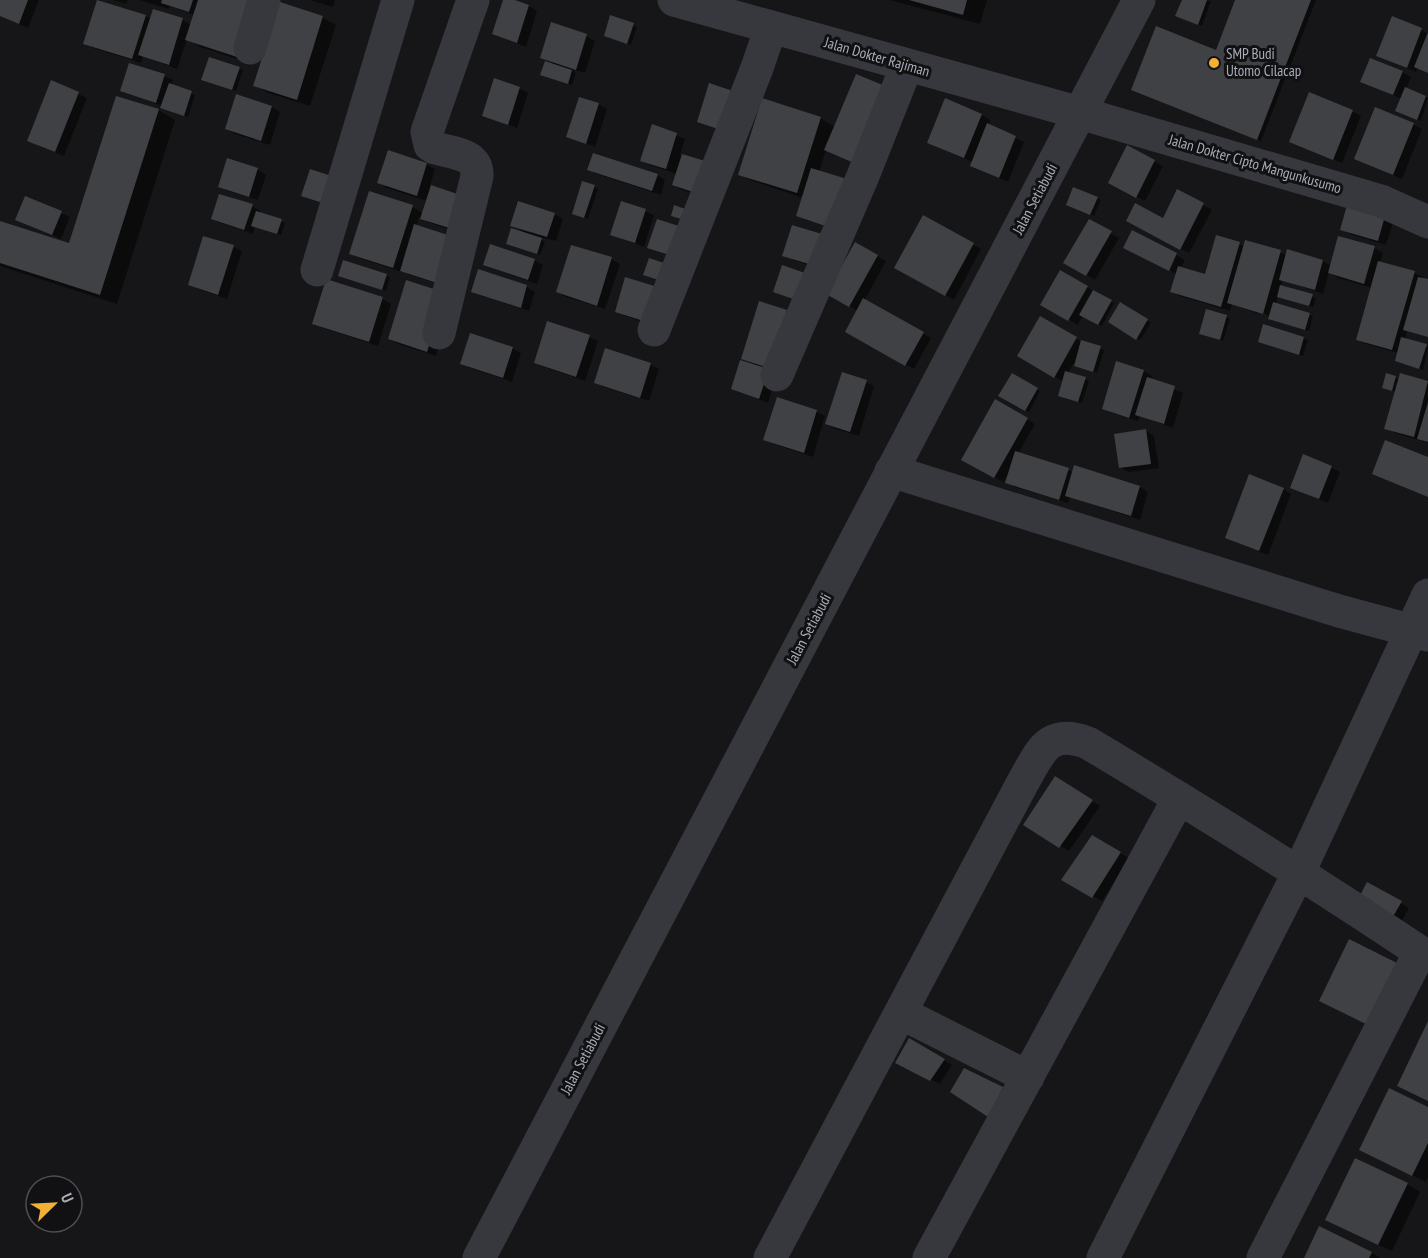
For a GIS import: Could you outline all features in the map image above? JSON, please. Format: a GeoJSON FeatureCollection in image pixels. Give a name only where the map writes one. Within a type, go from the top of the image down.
{"type":"FeatureCollection","features":[{"type":"Feature","properties":{"kind":"street"},"geometry":{"type":"LineString","coordinates":[[250,48],[264,0]]}},
{"type":"Feature","properties":{"kind":"street"},"geometry":{"type":"LineString","coordinates":[[317,270],[398,0]]}},
{"type":"Feature","properties":{"kind":"street"},"geometry":{"type":"LineString","coordinates":[[439,333],[477,168],[475,163],[467,157],[430,145],[427,132],[473,0]]}},
{"type":"Feature","properties":{"kind":"street","name":"Jalan Dokter Rajiman"},"geometry":{"type":"LineString","coordinates":[[674,0],[1080,113]]}},
{"type":"Feature","properties":{"kind":"street","name":"Jalan Setiabudi"},"geometry":{"type":"LineString","coordinates":[[479,1258],[1139,0]]}},
{"type":"Feature","properties":{"kind":"street"},"geometry":{"type":"LineString","coordinates":[[654,330],[771,27]]}},
{"type":"Feature","properties":{"kind":"street"},"geometry":{"type":"LineString","coordinates":[[777,375],[863,176],[907,65]]}},
{"type":"Feature","properties":{"kind":"street","name":"Jalan Dokter Cipto Mangunkusumo"},"geometry":{"type":"LineString","coordinates":[[1080,113],[1381,201],[1428,222]]}},
{"type":"Feature","properties":{"kind":"street"},"geometry":{"type":"LineString","coordinates":[[891,471],[1339,611],[1420,633]]}},
{"type":"Feature","properties":{"kind":"street"},"geometry":{"type":"LineString","coordinates":[[1103,1258],[1420,633],[1428,595]]}},
{"type":"Feature","properties":{"kind":"street"},"geometry":{"type":"LineString","coordinates":[[770,1258],[1022,784],[1041,752],[1059,738],[1074,738],[1088,743],[1299,872],[1424,944],[1263,1258]]}},
{"type":"Feature","properties":{"kind":"street"},"geometry":{"type":"LineString","coordinates":[[929,1258],[1179,798]]}},
{"type":"Feature","properties":{"kind":"street"},"geometry":{"type":"LineString","coordinates":[[901,1012],[1028,1077]]}},
{"type":"Feature","properties":{"kind":"building"},"geometry":{"type":"Polygon","coordinates":[[[0,0],[28,0],[19,24],[0,16],[0,0]]]}},
{"type":"Feature","properties":{"kind":"building"},"geometry":{"type":"Polygon","coordinates":[[[97,0],[146,15],[132,59],[83,44],[97,0]]]}},
{"type":"Feature","properties":{"kind":"building"},"geometry":{"type":"Polygon","coordinates":[[[162,0],[193,0],[189,12],[161,3],[162,0]]]}},
{"type":"Feature","properties":{"kind":"building"},"geometry":{"type":"Polygon","coordinates":[[[198,0],[258,0],[240,58],[185,40],[198,0]]]}},
{"type":"Feature","properties":{"kind":"building"},"geometry":{"type":"Polygon","coordinates":[[[503,0],[515,0],[529,5],[517,43],[492,34],[503,0]]]}},
{"type":"Feature","properties":{"kind":"building"},"geometry":{"type":"Polygon","coordinates":[[[909,0],[967,0],[963,15],[909,0]]]}},
{"type":"Feature","properties":{"kind":"building"},"geometry":{"type":"Polygon","coordinates":[[[1182,0],[1207,0],[1198,25],[1175,16],[1182,0]]]}},
{"type":"Feature","properties":{"kind":"building","name":"SMP Budi Utomo Cilacap"},"geometry":{"type":"Polygon","coordinates":[[[1235,0],[1311,0],[1257,140],[1131,90],[1156,26],[1216,50],[1235,0]]]}},
{"type":"Feature","properties":{"kind":"building"},"geometry":{"type":"Polygon","coordinates":[[[280,2],[323,16],[297,100],[253,86],[280,2]]]}},
{"type":"Feature","properties":{"kind":"building"},"geometry":{"type":"Polygon","coordinates":[[[153,9],[183,18],[169,65],[138,55],[153,9]]]}},
{"type":"Feature","properties":{"kind":"building"},"geometry":{"type":"Polygon","coordinates":[[[610,15],[634,23],[627,44],[604,36],[610,15]]]}},
{"type":"Feature","properties":{"kind":"building"},"geometry":{"type":"Polygon","coordinates":[[[1392,16],[1422,28],[1407,68],[1376,56],[1392,16]]]}},
{"type":"Feature","properties":{"kind":"building"},"geometry":{"type":"Polygon","coordinates":[[[551,22],[587,34],[576,70],[540,58],[551,22]]]}},
{"type":"Feature","properties":{"kind":"building"},"geometry":{"type":"Polygon","coordinates":[[[1428,32],[1428,73],[1414,67],[1428,32]]]}},
{"type":"Feature","properties":{"kind":"building"},"geometry":{"type":"Polygon","coordinates":[[[209,57],[240,67],[232,90],[201,80],[209,57]]]}},
{"type":"Feature","properties":{"kind":"building"},"geometry":{"type":"Polygon","coordinates":[[[1370,58],[1403,71],[1393,95],[1360,82],[1370,58]]]}},
{"type":"Feature","properties":{"kind":"building"},"geometry":{"type":"Polygon","coordinates":[[[545,61],[572,70],[568,84],[540,75],[545,61]]]}},
{"type":"Feature","properties":{"kind":"building"},"geometry":{"type":"Polygon","coordinates":[[[129,63],[165,74],[156,103],[120,91],[129,63]]]}},
{"type":"Feature","properties":{"kind":"building"},"geometry":{"type":"Polygon","coordinates":[[[856,74],[885,86],[854,163],[824,150],[856,74]]]}},
{"type":"Feature","properties":{"kind":"building"},"geometry":{"type":"Polygon","coordinates":[[[494,78],[520,87],[508,125],[482,116],[494,78]]]}},
{"type":"Feature","properties":{"kind":"building"},"geometry":{"type":"Polygon","coordinates":[[[51,80],[79,92],[55,152],[27,141],[51,80]]]}},
{"type":"Feature","properties":{"kind":"building"},"geometry":{"type":"Polygon","coordinates":[[[169,83],[192,91],[184,116],[160,108],[169,83]]]}},
{"type":"Feature","properties":{"kind":"building"},"geometry":{"type":"Polygon","coordinates":[[[709,83],[739,93],[727,132],[697,122],[709,83]]]}},
{"type":"Feature","properties":{"kind":"building"},"geometry":{"type":"Polygon","coordinates":[[[1405,87],[1426,96],[1417,120],[1395,111],[1405,87]]]}},
{"type":"Feature","properties":{"kind":"building"},"geometry":{"type":"Polygon","coordinates":[[[1309,92],[1353,110],[1333,160],[1289,142],[1309,92]]]}},
{"type":"Feature","properties":{"kind":"building"},"geometry":{"type":"Polygon","coordinates":[[[236,94],[272,106],[261,141],[225,129],[236,94]]]}},
{"type":"Feature","properties":{"kind":"building"},"geometry":{"type":"Polygon","coordinates":[[[116,96],[159,109],[100,295],[0,263],[0,221],[69,243],[116,96]]]}},
{"type":"Feature","properties":{"kind":"building"},"geometry":{"type":"Polygon","coordinates":[[[579,97],[599,103],[586,144],[566,137],[579,97]]]}},
{"type":"Feature","properties":{"kind":"building"},"geometry":{"type":"Polygon","coordinates":[[[762,98],[821,117],[797,193],[738,175],[762,98]]]}},
{"type":"Feature","properties":{"kind":"building"},"geometry":{"type":"Polygon","coordinates":[[[945,98],[982,114],[964,158],[927,143],[945,98]]]}},
{"type":"Feature","properties":{"kind":"building"},"geometry":{"type":"Polygon","coordinates":[[[1375,107],[1414,123],[1393,175],[1354,159],[1375,107]]]}},
{"type":"Feature","properties":{"kind":"building"},"geometry":{"type":"Polygon","coordinates":[[[987,123],[1016,136],[999,178],[970,166],[987,123]]]}},
{"type":"Feature","properties":{"kind":"building"},"geometry":{"type":"Polygon","coordinates":[[[652,124],[677,133],[666,169],[640,161],[652,124]]]}},
{"type":"Feature","properties":{"kind":"building"},"geometry":{"type":"Polygon","coordinates":[[[1127,145],[1155,160],[1136,198],[1108,183],[1127,145]]]}},
{"type":"Feature","properties":{"kind":"building"},"geometry":{"type":"Polygon","coordinates":[[[388,150],[427,163],[417,196],[377,183],[388,150]]]}},
{"type":"Feature","properties":{"kind":"building"},"geometry":{"type":"Polygon","coordinates":[[[593,153],[658,174],[652,191],[587,170],[593,153]]]}},
{"type":"Feature","properties":{"kind":"building"},"geometry":{"type":"Polygon","coordinates":[[[682,154],[712,163],[702,195],[672,185],[682,154]]]}},
{"type":"Feature","properties":{"kind":"building"},"geometry":{"type":"Polygon","coordinates":[[[227,158],[258,168],[249,197],[218,187],[227,158]]]}},
{"type":"Feature","properties":{"kind":"building"},"geometry":{"type":"Polygon","coordinates":[[[811,168],[847,179],[831,228],[796,216],[811,168]]]}},
{"type":"Feature","properties":{"kind":"building"},"geometry":{"type":"Polygon","coordinates":[[[310,169],[341,179],[332,206],[301,196],[310,169]]]}},
{"type":"Feature","properties":{"kind":"building"},"geometry":{"type":"Polygon","coordinates":[[[582,181],[595,185],[584,218],[572,214],[582,181]]]}},
{"type":"Feature","properties":{"kind":"building"},"geometry":{"type":"Polygon","coordinates":[[[431,185],[466,197],[456,230],[420,219],[431,185]]]}},
{"type":"Feature","properties":{"kind":"building"},"geometry":{"type":"Polygon","coordinates":[[[1073,187],[1098,197],[1090,215],[1066,205],[1073,187]]]}},
{"type":"Feature","properties":{"kind":"building"},"geometry":{"type":"Polygon","coordinates":[[[1177,189],[1204,203],[1180,250],[1126,221],[1135,203],[1163,218],[1177,189]]]}},
{"type":"Feature","properties":{"kind":"building"},"geometry":{"type":"Polygon","coordinates":[[[369,191],[413,205],[393,268],[349,254],[369,191]]]}},
{"type":"Feature","properties":{"kind":"building"},"geometry":{"type":"Polygon","coordinates":[[[219,194],[253,204],[244,230],[211,219],[219,194]]]}},
{"type":"Feature","properties":{"kind":"building"},"geometry":{"type":"Polygon","coordinates":[[[25,196],[62,211],[52,235],[15,220],[25,196]]]}},
{"type":"Feature","properties":{"kind":"building"},"geometry":{"type":"Polygon","coordinates":[[[518,201],[555,213],[547,237],[510,226],[518,201]]]}},
{"type":"Feature","properties":{"kind":"building"},"geometry":{"type":"Polygon","coordinates":[[[621,201],[646,209],[635,243],[610,235],[621,201]]]}},
{"type":"Feature","properties":{"kind":"building"},"geometry":{"type":"Polygon","coordinates":[[[674,205],[691,211],[688,221],[671,216],[674,205]]]}},
{"type":"Feature","properties":{"kind":"building"},"geometry":{"type":"Polygon","coordinates":[[[1347,205],[1385,216],[1378,241],[1340,230],[1347,205]]]}},
{"type":"Feature","properties":{"kind":"building"},"geometry":{"type":"Polygon","coordinates":[[[256,211],[282,219],[277,234],[251,226],[256,211]]]}},
{"type":"Feature","properties":{"kind":"building"},"geometry":{"type":"Polygon","coordinates":[[[923,215],[974,243],[945,296],[894,268],[923,215]]]}},
{"type":"Feature","properties":{"kind":"building"},"geometry":{"type":"Polygon","coordinates":[[[657,219],[685,228],[676,257],[647,248],[657,219]]]}},
{"type":"Feature","properties":{"kind":"building"},"geometry":{"type":"Polygon","coordinates":[[[1089,219],[1112,231],[1086,276],[1063,263],[1089,219]]]}},
{"type":"Feature","properties":{"kind":"building"},"geometry":{"type":"Polygon","coordinates":[[[414,224],[451,236],[437,283],[400,271],[414,224]]]}},
{"type":"Feature","properties":{"kind":"building"},"geometry":{"type":"Polygon","coordinates":[[[792,225],[822,234],[812,265],[782,256],[792,225]]]}},
{"type":"Feature","properties":{"kind":"building"},"geometry":{"type":"Polygon","coordinates":[[[511,228],[542,238],[537,254],[506,244],[511,228]]]}},
{"type":"Feature","properties":{"kind":"building"},"geometry":{"type":"Polygon","coordinates":[[[1132,230],[1177,253],[1169,271],[1123,248],[1132,230]]]}},
{"type":"Feature","properties":{"kind":"building"},"geometry":{"type":"Polygon","coordinates":[[[1216,235],[1240,242],[1221,307],[1170,292],[1178,266],[1205,274],[1216,235]]]}},
{"type":"Feature","properties":{"kind":"building"},"geometry":{"type":"Polygon","coordinates":[[[203,236],[234,245],[218,295],[188,285],[203,236]]]}},
{"type":"Feature","properties":{"kind":"building"},"geometry":{"type":"Polygon","coordinates":[[[1338,236],[1375,246],[1364,284],[1328,273],[1338,236]]]}},
{"type":"Feature","properties":{"kind":"building"},"geometry":{"type":"Polygon","coordinates":[[[1245,240],[1281,250],[1263,314],[1227,303],[1245,240]]]}},
{"type":"Feature","properties":{"kind":"building"},"geometry":{"type":"Polygon","coordinates":[[[855,242],[878,255],[849,307],[826,294],[855,242]]]}},
{"type":"Feature","properties":{"kind":"building"},"geometry":{"type":"Polygon","coordinates":[[[490,244],[535,259],[528,280],[483,265],[490,244]]]}},
{"type":"Feature","properties":{"kind":"building"},"geometry":{"type":"Polygon","coordinates":[[[571,245],[612,257],[597,306],[556,292],[571,245]]]}},
{"type":"Feature","properties":{"kind":"building"},"geometry":{"type":"Polygon","coordinates":[[[1287,249],[1323,260],[1315,290],[1279,280],[1287,249]]]}},
{"type":"Feature","properties":{"kind":"building"},"geometry":{"type":"Polygon","coordinates":[[[649,258],[670,265],[665,282],[643,275],[649,258]]]}},
{"type":"Feature","properties":{"kind":"building"},"geometry":{"type":"Polygon","coordinates":[[[343,260],[387,274],[382,290],[338,276],[343,260]]]}},
{"type":"Feature","properties":{"kind":"building"},"geometry":{"type":"Polygon","coordinates":[[[1378,261],[1415,271],[1392,350],[1356,340],[1378,261]]]}},
{"type":"Feature","properties":{"kind":"building"},"geometry":{"type":"Polygon","coordinates":[[[782,265],[808,274],[799,301],[773,292],[782,265]]]}},
{"type":"Feature","properties":{"kind":"building"},"geometry":{"type":"Polygon","coordinates":[[[478,269],[527,285],[521,308],[471,292],[478,269]]]}},
{"type":"Feature","properties":{"kind":"building"},"geometry":{"type":"Polygon","coordinates":[[[1060,270],[1088,286],[1068,321],[1040,305],[1060,270]]]}},
{"type":"Feature","properties":{"kind":"building"},"geometry":{"type":"Polygon","coordinates":[[[625,277],[664,289],[653,324],[615,312],[625,277]]]}},
{"type":"Feature","properties":{"kind":"building"},"geometry":{"type":"Polygon","coordinates":[[[1418,277],[1428,279],[1428,337],[1403,330],[1418,277]]]}},
{"type":"Feature","properties":{"kind":"building"},"geometry":{"type":"Polygon","coordinates":[[[326,279],[383,297],[369,342],[312,324],[326,279]]]}},
{"type":"Feature","properties":{"kind":"building"},"geometry":{"type":"Polygon","coordinates":[[[406,280],[446,293],[427,352],[388,339],[406,280]]]}},
{"type":"Feature","properties":{"kind":"building"},"geometry":{"type":"Polygon","coordinates":[[[1280,285],[1313,294],[1309,306],[1277,297],[1280,285]]]}},
{"type":"Feature","properties":{"kind":"building"},"geometry":{"type":"Polygon","coordinates":[[[1093,290],[1112,300],[1098,325],[1079,315],[1093,290]]]}},
{"type":"Feature","properties":{"kind":"building"},"geometry":{"type":"Polygon","coordinates":[[[863,298],[924,332],[905,366],[845,332],[863,298]]]}},
{"type":"Feature","properties":{"kind":"building"},"geometry":{"type":"Polygon","coordinates":[[[759,301],[787,310],[769,368],[741,359],[759,301]]]}},
{"type":"Feature","properties":{"kind":"building"},"geometry":{"type":"Polygon","coordinates":[[[1120,302],[1148,319],[1136,340],[1108,322],[1120,302]]]}},
{"type":"Feature","properties":{"kind":"building"},"geometry":{"type":"Polygon","coordinates":[[[1273,302],[1310,313],[1305,330],[1268,319],[1273,302]]]}},
{"type":"Feature","properties":{"kind":"building"},"geometry":{"type":"Polygon","coordinates":[[[1206,309],[1227,315],[1220,340],[1199,334],[1206,309]]]}},
{"type":"Feature","properties":{"kind":"building"},"geometry":{"type":"Polygon","coordinates":[[[1040,316],[1077,337],[1054,378],[1017,356],[1040,316]]]}},
{"type":"Feature","properties":{"kind":"building"},"geometry":{"type":"Polygon","coordinates":[[[547,321],[590,335],[576,377],[534,363],[547,321]]]}},
{"type":"Feature","properties":{"kind":"building"},"geometry":{"type":"Polygon","coordinates":[[[1263,324],[1304,337],[1299,355],[1258,342],[1263,324]]]}},
{"type":"Feature","properties":{"kind":"building"},"geometry":{"type":"Polygon","coordinates":[[[470,333],[513,347],[503,378],[460,364],[470,333]]]}},
{"type":"Feature","properties":{"kind":"building"},"geometry":{"type":"Polygon","coordinates":[[[1401,337],[1427,344],[1419,369],[1395,361],[1401,337]]]}},
{"type":"Feature","properties":{"kind":"building"},"geometry":{"type":"Polygon","coordinates":[[[1081,340],[1101,346],[1093,372],[1074,366],[1081,340]]]}},
{"type":"Feature","properties":{"kind":"building"},"geometry":{"type":"Polygon","coordinates":[[[605,348],[651,363],[640,398],[594,383],[605,348]]]}},
{"type":"Feature","properties":{"kind":"building"},"geometry":{"type":"Polygon","coordinates":[[[740,360],[769,369],[759,399],[731,389],[740,360]]]}},
{"type":"Feature","properties":{"kind":"building"},"geometry":{"type":"Polygon","coordinates":[[[1116,361],[1144,370],[1129,418],[1102,409],[1116,361]]]}},
{"type":"Feature","properties":{"kind":"building"},"geometry":{"type":"Polygon","coordinates":[[[1065,371],[1086,377],[1078,402],[1058,396],[1065,371]]]}},
{"type":"Feature","properties":{"kind":"building"},"geometry":{"type":"Polygon","coordinates":[[[842,372],[867,380],[850,432],[825,424],[842,372]]]}},
{"type":"Feature","properties":{"kind":"building"},"geometry":{"type":"Polygon","coordinates":[[[1012,373],[1038,388],[1025,411],[998,396],[1012,373]]]}},
{"type":"Feature","properties":{"kind":"building"},"geometry":{"type":"Polygon","coordinates":[[[1386,373],[1396,376],[1392,391],[1382,388],[1386,373]]]}},
{"type":"Feature","properties":{"kind":"building"},"geometry":{"type":"Polygon","coordinates":[[[1400,373],[1428,381],[1414,437],[1384,429],[1400,373]]]}},
{"type":"Feature","properties":{"kind":"building"},"geometry":{"type":"Polygon","coordinates":[[[1147,377],[1175,386],[1164,424],[1135,415],[1147,377]]]}},
{"type":"Feature","properties":{"kind":"building"},"geometry":{"type":"Polygon","coordinates":[[[777,397],[817,410],[804,453],[763,440],[777,397]]]}},
{"type":"Feature","properties":{"kind":"building"},"geometry":{"type":"Polygon","coordinates":[[[995,399],[1028,418],[994,478],[961,460],[995,399]]]}},
{"type":"Feature","properties":{"kind":"building"},"geometry":{"type":"Polygon","coordinates":[[[1428,402],[1428,442],[1417,439],[1428,402]]]}},
{"type":"Feature","properties":{"kind":"building"},"geometry":{"type":"Polygon","coordinates":[[[1146,429],[1151,464],[1119,468],[1114,434],[1146,429]]]}},
{"type":"Feature","properties":{"kind":"building"},"geometry":{"type":"Polygon","coordinates":[[[1385,440],[1428,457],[1428,497],[1372,474],[1385,440]]]}},
{"type":"Feature","properties":{"kind":"building"},"geometry":{"type":"Polygon","coordinates":[[[1015,451],[1069,468],[1059,500],[1005,483],[1015,451]]]}},
{"type":"Feature","properties":{"kind":"building"},"geometry":{"type":"Polygon","coordinates":[[[1303,454],[1332,466],[1319,499],[1290,488],[1303,454]]]}},
{"type":"Feature","properties":{"kind":"building"},"geometry":{"type":"Polygon","coordinates":[[[1074,465],[1140,486],[1131,516],[1065,496],[1074,465]]]}},
{"type":"Feature","properties":{"kind":"building"},"geometry":{"type":"Polygon","coordinates":[[[1249,474],[1284,488],[1259,551],[1225,538],[1249,474]]]}},
{"type":"Feature","properties":{"kind":"building"},"geometry":{"type":"Polygon","coordinates":[[[1055,776],[1093,800],[1059,848],[1023,825],[1055,776]]]}},
{"type":"Feature","properties":{"kind":"building"},"geometry":{"type":"Polygon","coordinates":[[[1092,835],[1121,852],[1092,898],[1061,880],[1092,835]]]}},
{"type":"Feature","properties":{"kind":"building"},"geometry":{"type":"Polygon","coordinates":[[[1367,882],[1402,901],[1390,922],[1356,903],[1367,882]]]}},
{"type":"Feature","properties":{"kind":"building"},"geometry":{"type":"Polygon","coordinates":[[[1349,939],[1401,965],[1372,1027],[1319,1001],[1349,939]]]}},
{"type":"Feature","properties":{"kind":"building"},"geometry":{"type":"Polygon","coordinates":[[[1428,1021],[1428,1101],[1397,1086],[1428,1021]]]}},
{"type":"Feature","properties":{"kind":"building"},"geometry":{"type":"Polygon","coordinates":[[[909,1038],[945,1059],[930,1081],[895,1063],[909,1038]]]}},
{"type":"Feature","properties":{"kind":"building"},"geometry":{"type":"Polygon","coordinates":[[[964,1068],[1003,1087],[988,1117],[950,1092],[964,1068]]]}},
{"type":"Feature","properties":{"kind":"building"},"geometry":{"type":"Polygon","coordinates":[[[1389,1088],[1428,1107],[1428,1143],[1412,1176],[1359,1150],[1389,1088]]]}},
{"type":"Feature","properties":{"kind":"building"},"geometry":{"type":"Polygon","coordinates":[[[1355,1158],[1408,1183],[1378,1245],[1325,1220],[1355,1158]]]}},
{"type":"Feature","properties":{"kind":"building"},"geometry":{"type":"Polygon","coordinates":[[[1319,1226],[1372,1252],[1369,1258],[1304,1258],[1319,1226]]]}},
{"type":"Feature","properties":{"kind":"place","name":"SMP Budi Utomo Cilacap"},"geometry":{"type":"Point","coordinates":[1214,63]}}]}
